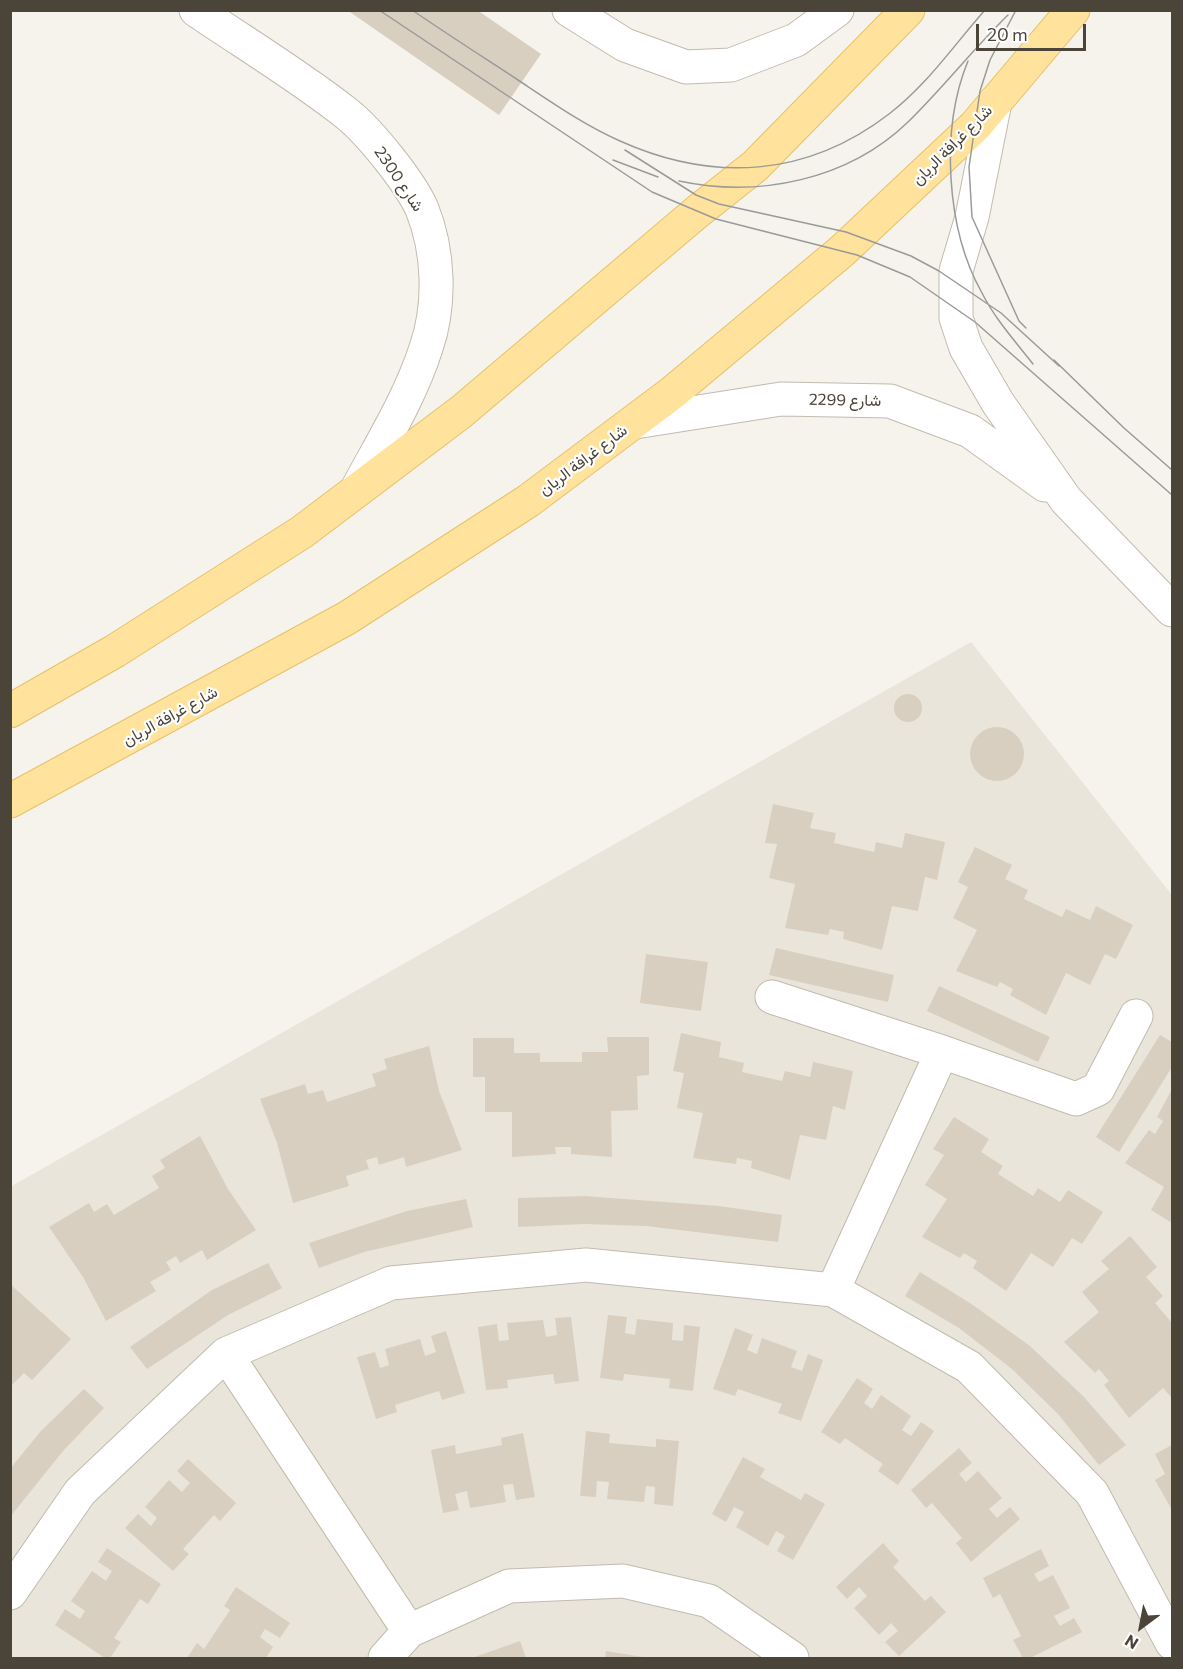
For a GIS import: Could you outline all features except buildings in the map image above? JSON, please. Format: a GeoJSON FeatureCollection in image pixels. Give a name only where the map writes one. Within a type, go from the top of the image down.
{"type":"FeatureCollection","features":[{"type":"Feature","properties":{"kind":"main road"},"geometry":{"type":"LineString","coordinates":[[10,711],[115,651],[302,532],[461,412],[697,212],[755,166],[908,10]]}},
{"type":"Feature","properties":{"kind":"main road","name":"شارع غرافة الريان"},"geometry":{"type":"LineString","coordinates":[[10,801],[347,618],[528,501],[635,422],[842,251],[975,126],[1072,10]]}},
{"type":"Feature","properties":{"kind":"street","name":"شارع 2300"},"geometry":{"type":"LineString","coordinates":[[196,10],[348,114],[386,154],[422,209],[434,258],[437,302],[427,347],[411,386],[356,491]]}},
{"type":"Feature","properties":{"kind":"street"},"geometry":{"type":"LineString","coordinates":[[569,10],[625,45],[686,67],[731,65],[796,40],[837,10]]}},
{"type":"Feature","properties":{"kind":"street","name":"شارع 2299"},"geometry":{"type":"LineString","coordinates":[[996,102],[972,217],[956,271],[954,295],[956,318],[966,348],[998,403],[1066,500],[1173,610]]}},
{"type":"Feature","properties":{"kind":"street","name":"شارع 2299"},"geometry":{"type":"LineString","coordinates":[[635,422],[781,399],[890,401],[970,431],[1066,500]]}},
{"type":"Feature","properties":{"kind":"street"},"geometry":{"type":"LineString","coordinates":[[772,997],[942,1052],[1076,1100],[1098,1089],[1136,1016]]}},
{"type":"Feature","properties":{"kind":"street"},"geometry":{"type":"LineString","coordinates":[[833,1290],[942,1052]]}},
{"type":"Feature","properties":{"kind":"street"},"geometry":{"type":"LineString","coordinates":[[10,1593],[80,1492],[226,1353],[391,1283],[586,1265],[833,1290],[969,1367],[1092,1493],[1173,1643]]}},
{"type":"Feature","properties":{"kind":"street"},"geometry":{"type":"LineString","coordinates":[[226,1353],[409,1631]]}},
{"type":"Feature","properties":{"kind":"street"},"geometry":{"type":"LineString","coordinates":[[385,1659],[409,1631],[509,1586],[623,1581],[709,1601],[792,1659]]}},
{"type":"Feature","properties":{"kind":"shaded area"},"geometry":{"type":"Polygon","coordinates":[[[971,642],[1172,895],[1172,1658],[11,1658],[10,1187],[971,642]]]}},
{"type":"Feature","properties":{"kind":"tram line"},"geometry":{"type":"LineString","coordinates":[[379,10],[652,192],[716,219],[857,255],[910,277],[975,322],[1172,495]]}},
{"type":"Feature","properties":{"kind":"tram line"},"geometry":{"type":"LineString","coordinates":[[412,10],[555,105],[607,135],[655,154],[690,163],[725,168],[759,167],[793,161],[826,151],[858,135],[903,103],[940,64],[985,10]]}},
{"type":"Feature","properties":{"kind":"tram line"},"geometry":{"type":"LineString","coordinates":[[1016,10],[990,60],[980,91],[969,167],[972,217],[1019,321],[1026,328]]}},
{"type":"Feature","properties":{"kind":"tram line"},"geometry":{"type":"LineString","coordinates":[[679,181],[709,186],[771,185],[801,180],[830,171],[858,158],[884,142],[908,122],[1008,15]]}},
{"type":"Feature","properties":{"kind":"tram line"},"geometry":{"type":"LineString","coordinates":[[968,61],[953,117],[951,179],[954,209],[970,267],[987,303],[1033,364]]}},
{"type":"Feature","properties":{"kind":"tram line"},"geometry":{"type":"LineString","coordinates":[[625,150],[696,195],[719,204],[846,232],[911,256],[939,271],[1001,313],[1059,366]]}},
{"type":"Feature","properties":{"kind":"tram line"},"geometry":{"type":"LineString","coordinates":[[613,160],[658,177]]}},
{"type":"Feature","properties":{"kind":"tram line"},"geometry":{"type":"LineString","coordinates":[[1054,360],[1124,428],[1172,470]]}}]}
